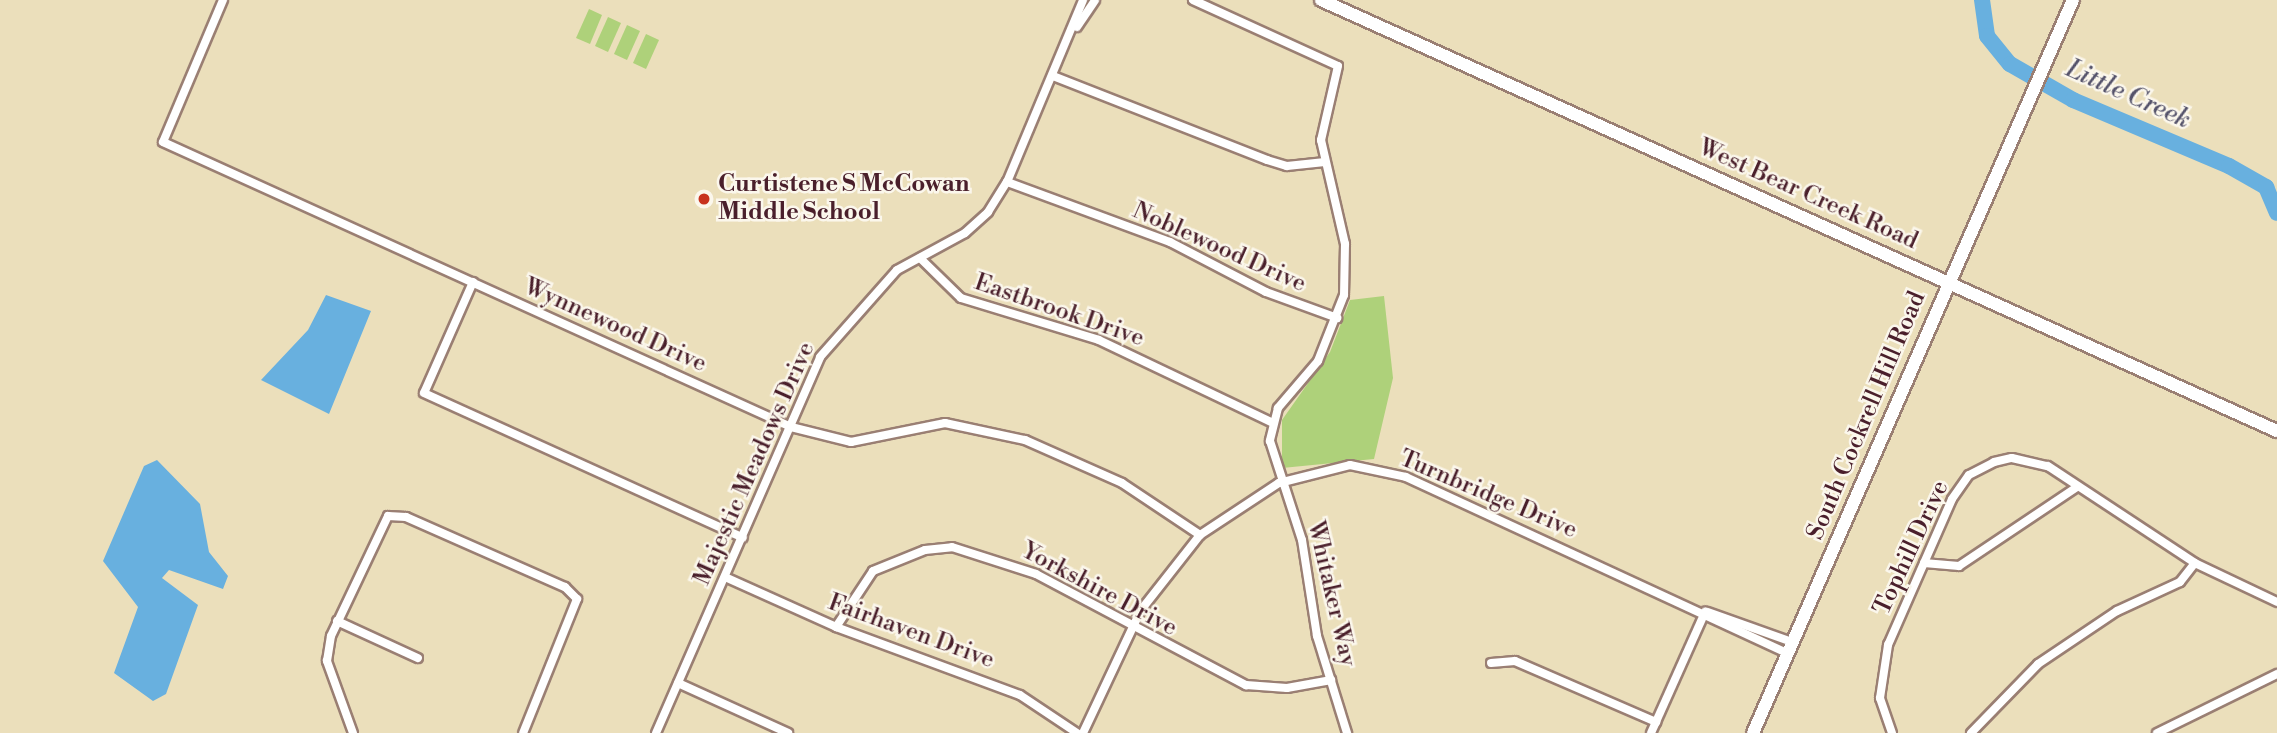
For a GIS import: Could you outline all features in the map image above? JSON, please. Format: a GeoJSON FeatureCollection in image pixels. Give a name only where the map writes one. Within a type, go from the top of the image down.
{"type":"FeatureCollection","features":[{"type":"Feature","properties":{"kind":"main road","name":"West Bear Creek Road"},"geometry":{"type":"LineString","coordinates":[[1321,0],[2277,431]]}},
{"type":"Feature","properties":{"kind":"main road","name":"South Cockrell Hill Road"},"geometry":{"type":"LineString","coordinates":[[1753,733],[1948,281],[2073,0]]}},
{"type":"Feature","properties":{"kind":"street","name":"Wynnewood Drive"},"geometry":{"type":"LineString","coordinates":[[223,0],[163,142],[791,427],[851,442],[946,423],[1025,440],[1122,483],[1200,535]]}},
{"type":"Feature","properties":{"kind":"street","name":"Majestic Meadows Drive"},"geometry":{"type":"LineString","coordinates":[[656,733],[820,357],[852,314],[897,270],[978,223],[1007,182],[1083,0]]}},
{"type":"Feature","properties":{"kind":"street","name":"Majestic Meadows Drive"},"geometry":{"type":"LineString","coordinates":[[1067,41],[1095,0]]}},
{"type":"Feature","properties":{"kind":"street"},"geometry":{"type":"LineString","coordinates":[[1193,0],[1335,60],[1321,140],[1345,244],[1337,318],[1318,360],[1271,422]]}},
{"type":"Feature","properties":{"kind":"street"},"geometry":{"type":"LineString","coordinates":[[1053,76],[1267,160],[1287,166],[1325,162]]}},
{"type":"Feature","properties":{"kind":"street","name":"Noblewood Drive"},"geometry":{"type":"LineString","coordinates":[[1007,182],[1170,242],[1266,292],[1337,318]]}},
{"type":"Feature","properties":{"kind":"street","name":"Eastbrook Drive"},"geometry":{"type":"LineString","coordinates":[[920,258],[961,298],[1099,340],[1271,422]]}},
{"type":"Feature","properties":{"kind":"street"},"geometry":{"type":"LineString","coordinates":[[473,282],[424,393],[743,538]]}},
{"type":"Feature","properties":{"kind":"street","name":"Whitaker Way"},"geometry":{"type":"LineString","coordinates":[[1271,422],[1279,483],[1302,540],[1331,680],[1347,733]]}},
{"type":"Feature","properties":{"kind":"street","name":"Tophill Drive"},"geometry":{"type":"LineString","coordinates":[[1892,733],[1880,698],[1882,662],[1952,499],[1979,468],[2031,460],[2195,563],[2277,602]]}},
{"type":"Feature","properties":{"kind":"street","name":"Turnbridge Drive"},"geometry":{"type":"LineString","coordinates":[[1083,733],[1132,630],[1161,578],[1200,535],[1279,483],[1350,465],[1377,468],[1790,648]]}},
{"type":"Feature","properties":{"kind":"street"},"geometry":{"type":"LineString","coordinates":[[1924,562],[1959,566],[2077,488]]}},
{"type":"Feature","properties":{"kind":"street"},"geometry":{"type":"LineString","coordinates":[[353,733],[327,661],[337,621],[388,516],[406,517],[565,587],[577,599],[523,733]]}},
{"type":"Feature","properties":{"kind":"street","name":"Yorkshire Drive"},"geometry":{"type":"LineString","coordinates":[[836,627],[873,571],[925,550],[952,547],[1036,574],[1132,630],[1246,685],[1287,688],[1331,680]]}},
{"type":"Feature","properties":{"kind":"street"},"geometry":{"type":"LineString","coordinates":[[1971,733],[2038,664],[2117,611],[2180,582],[2195,563]]}},
{"type":"Feature","properties":{"kind":"street","name":"Fairhaven Drive"},"geometry":{"type":"LineString","coordinates":[[725,576],[836,627],[996,684],[1077,733]]}},
{"type":"Feature","properties":{"kind":"street"},"geometry":{"type":"LineString","coordinates":[[1651,733],[1705,612]]}},
{"type":"Feature","properties":{"kind":"street"},"geometry":{"type":"LineString","coordinates":[[337,621],[418,658]]}},
{"type":"Feature","properties":{"kind":"street"},"geometry":{"type":"LineString","coordinates":[[1491,663],[1515,661],[1656,722]]}},
{"type":"Feature","properties":{"kind":"street"},"geometry":{"type":"LineString","coordinates":[[2157,733],[2277,674]]}},
{"type":"Feature","properties":{"kind":"street"},"geometry":{"type":"LineString","coordinates":[[678,683],[788,733]]}},
{"type":"Feature","properties":{"kind":"green space"},"geometry":{"type":"Polygon","coordinates":[[[589,9],[602,15],[590,44],[576,38],[589,9]]]}},
{"type":"Feature","properties":{"kind":"green space"},"geometry":{"type":"Polygon","coordinates":[[[608,17],[621,23],[608,52],[595,46],[608,17]]]}},
{"type":"Feature","properties":{"kind":"green space"},"geometry":{"type":"Polygon","coordinates":[[[627,25],[640,31],[627,60],[614,54],[627,25]]]}},
{"type":"Feature","properties":{"kind":"green space"},"geometry":{"type":"Polygon","coordinates":[[[646,34],[659,40],[646,69],[633,63],[646,34]]]}},
{"type":"Feature","properties":{"kind":"green space"},"geometry":{"type":"Polygon","coordinates":[[[1384,296],[1393,378],[1374,459],[1282,468],[1282,420],[1330,352],[1350,300],[1384,296]]]}},
{"type":"Feature","properties":{"kind":"water"},"geometry":{"type":"Polygon","coordinates":[[[326,295],[371,311],[329,414],[261,380],[308,330],[326,295]]]}},
{"type":"Feature","properties":{"kind":"water"},"geometry":{"type":"Polygon","coordinates":[[[157,460],[200,504],[209,552],[228,576],[223,589],[169,570],[162,578],[198,605],[166,694],[153,701],[114,673],[138,607],[103,561],[144,466],[157,460]]]}},
{"type":"Feature","properties":{"kind":"waterway","name":"Little Creek"},"geometry":{"type":"LineString","coordinates":[[1982,0],[1987,36],[2010,64],[2073,100],[2229,166],[2266,187],[2277,213]]}},
{"type":"Feature","properties":{"kind":"place","name":"Curtistene S McCowan Middle School"},"geometry":{"type":"Point","coordinates":[704,199]}}]}
